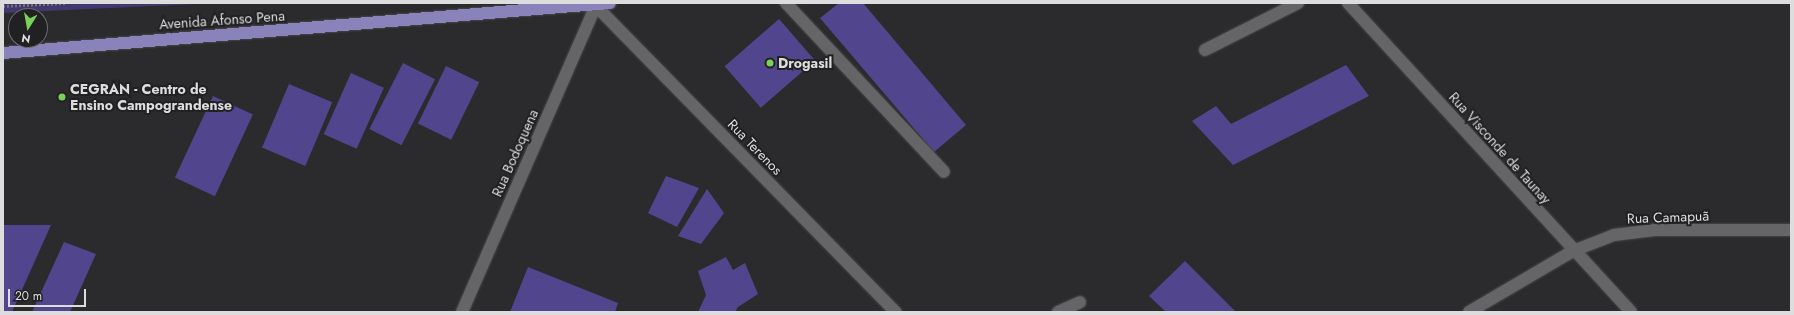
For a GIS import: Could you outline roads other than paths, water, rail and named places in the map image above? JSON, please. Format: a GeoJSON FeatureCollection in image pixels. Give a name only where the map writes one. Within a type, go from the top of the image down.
{"type":"FeatureCollection","features":[{"type":"Feature","properties":{"kind":"main road","name":"Avenida Afonso Pena"},"geometry":{"type":"LineString","coordinates":[[3,53],[610,3]]}},
{"type":"Feature","properties":{"kind":"street"},"geometry":{"type":"LineString","coordinates":[[786,3],[944,172]]}},
{"type":"Feature","properties":{"kind":"street"},"geometry":{"type":"LineString","coordinates":[[1205,50],[1298,3]]}},
{"type":"Feature","properties":{"kind":"street","name":"Rua Visconde de Taunay"},"geometry":{"type":"LineString","coordinates":[[1348,3],[1631,312]]}},
{"type":"Feature","properties":{"kind":"street","name":"Rua Bodoquena"},"geometry":{"type":"LineString","coordinates":[[462,312],[594,5]]}},
{"type":"Feature","properties":{"kind":"street","name":"Rua Terenos"},"geometry":{"type":"LineString","coordinates":[[594,5],[896,312]]}},
{"type":"Feature","properties":{"kind":"street","name":"Rua Camapuã"},"geometry":{"type":"LineString","coordinates":[[1469,312],[1574,251],[1614,235],[1655,230],[1791,230]]}},
{"type":"Feature","properties":{"kind":"street"},"geometry":{"type":"LineString","coordinates":[[1058,312],[1080,302]]}},
{"type":"Feature","properties":{"kind":"place","name":"Drogasil"},"geometry":{"type":"Point","coordinates":[770,63]}},
{"type":"Feature","properties":{"kind":"place","name":"CEGRAN - Centro de Ensino Campograndense"},"geometry":{"type":"Point","coordinates":[62,97]}}]}
